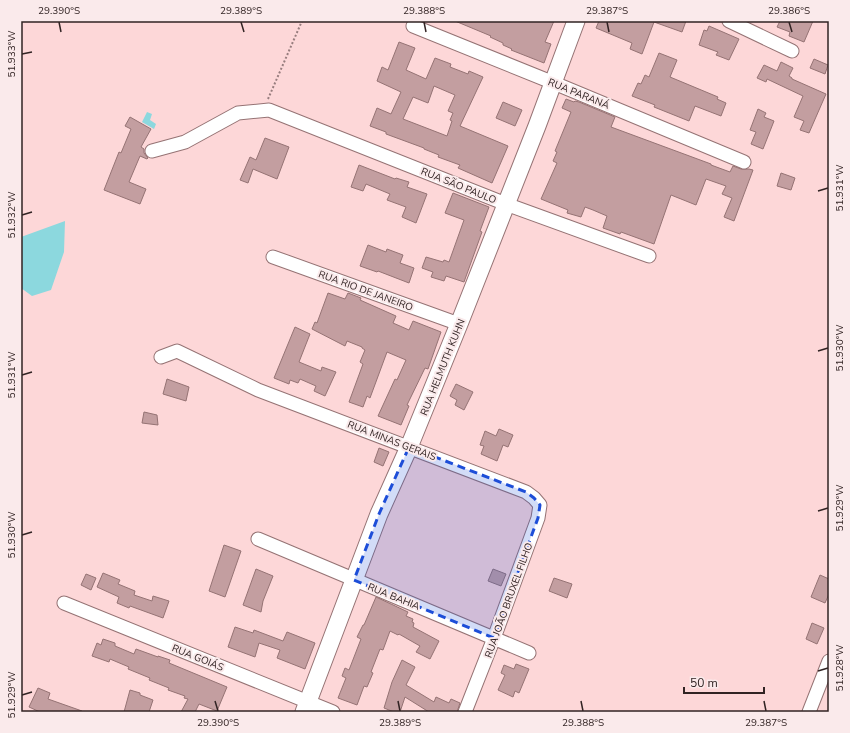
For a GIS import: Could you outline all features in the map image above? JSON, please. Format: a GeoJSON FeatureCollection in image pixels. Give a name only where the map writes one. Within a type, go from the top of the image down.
{"type":"FeatureCollection","features":[{"type":"Feature","properties":{"kind":"main road","name":"RUA HELMUTH KUHN"},"geometry":{"type":"LineString","coordinates":[[306,707],[378,514],[409,447],[460,324],[554,83],[576,21]]}},
{"type":"Feature","properties":{"kind":"street"},"geometry":{"type":"LineString","coordinates":[[729,21],[792,51]]}},
{"type":"Feature","properties":{"kind":"street","name":"RUA PARANÁ"},"geometry":{"type":"LineString","coordinates":[[413,26],[744,162]]}},
{"type":"Feature","properties":{"kind":"street"},"geometry":{"type":"LineString","coordinates":[[152,151],[185,142],[238,113],[266,111]]}},
{"type":"Feature","properties":{"kind":"street","name":"RUA SÃO PAULO"},"geometry":{"type":"LineString","coordinates":[[266,111],[506,204],[650,256]]}},
{"type":"Feature","properties":{"kind":"street","name":"RUA RIO DE JANEIRO"},"geometry":{"type":"LineString","coordinates":[[273,257],[460,324]]}},
{"type":"Feature","properties":{"kind":"street","name":"RUA MINAS GERAIS"},"geometry":{"type":"LineString","coordinates":[[161,357],[177,351],[258,390],[526,492]]}},
{"type":"Feature","properties":{"kind":"street","name":"RUA JOÃO BRUXEL FILHO"},"geometry":{"type":"LineString","coordinates":[[465,712],[538,518],[540,505],[526,492]]}},
{"type":"Feature","properties":{"kind":"street","name":"RUA BAHIA"},"geometry":{"type":"LineString","coordinates":[[258,539],[529,653]]}},
{"type":"Feature","properties":{"kind":"street","name":"RUA GOIÁS"},"geometry":{"type":"LineString","coordinates":[[64,603],[306,707],[333,712]]}},
{"type":"Feature","properties":{"kind":"street"},"geometry":{"type":"LineString","coordinates":[[809,712],[829,661]]}},
{"type":"Feature","properties":{"kind":"path"},"geometry":{"type":"LineString","coordinates":[[266,111],[302,21]]}},
{"type":"Feature","properties":{"kind":"highlighted area"},"geometry":{"type":"Polygon","coordinates":[[[409,447],[526,492],[534,498],[540,505],[538,518],[494,638],[354,580],[379,514],[409,447]]]}},
{"type":"Feature","properties":{"kind":"water"},"geometry":{"type":"Polygon","coordinates":[[[147,112],[152,114],[150,120],[156,124],[154,129],[142,122],[147,112]]]}},
{"type":"Feature","properties":{"kind":"water"},"geometry":{"type":"Polygon","coordinates":[[[65,221],[64,252],[51,290],[32,296],[21,288],[21,237],[65,221]]]}},
{"type":"Feature","properties":{"kind":"building"},"geometry":{"type":"Polygon","coordinates":[[[455,21],[554,21],[545,42],[551,44],[544,63],[511,50],[512,49],[503,45],[503,43],[490,37],[491,36],[455,21]]]}},
{"type":"Feature","properties":{"kind":"building"},"geometry":{"type":"Polygon","coordinates":[[[599,21],[686,21],[682,32],[654,22],[642,54],[630,49],[632,43],[596,28],[599,21]]]}},
{"type":"Feature","properties":{"kind":"building"},"geometry":{"type":"Polygon","coordinates":[[[780,21],[813,21],[804,42],[789,36],[790,32],[777,27],[780,21]]]}},
{"type":"Feature","properties":{"kind":"building"},"geometry":{"type":"Polygon","coordinates":[[[709,26],[739,39],[729,60],[716,55],[718,52],[699,45],[704,30],[707,31],[709,26]]]}},
{"type":"Feature","properties":{"kind":"building"},"geometry":{"type":"Polygon","coordinates":[[[399,42],[415,48],[406,70],[426,79],[435,58],[451,64],[450,67],[468,74],[469,71],[483,77],[460,126],[508,146],[492,183],[458,168],[460,165],[438,157],[439,155],[370,126],[377,108],[391,114],[401,92],[377,81],[382,67],[388,70],[399,42]],[[434,86],[428,103],[413,97],[403,119],[447,136],[453,113],[448,111],[455,95],[434,86]]]}},
{"type":"Feature","properties":{"kind":"building"},"geometry":{"type":"Polygon","coordinates":[[[659,53],[677,60],[670,77],[718,97],[717,99],[726,103],[721,116],[695,106],[689,121],[654,107],[655,105],[632,96],[638,83],[641,84],[645,75],[649,77],[659,53]]]}},
{"type":"Feature","properties":{"kind":"building"},"geometry":{"type":"Polygon","coordinates":[[[814,59],[828,65],[825,74],[810,68],[814,59]]]}},
{"type":"Feature","properties":{"kind":"building"},"geometry":{"type":"Polygon","coordinates":[[[781,62],[793,68],[789,76],[792,79],[826,94],[809,133],[800,130],[804,121],[794,117],[803,96],[767,79],[766,82],[757,78],[764,65],[777,71],[781,62]]]}},
{"type":"Feature","properties":{"kind":"building"},"geometry":{"type":"Polygon","coordinates":[[[566,99],[579,102],[615,117],[611,127],[711,165],[730,172],[733,166],[741,169],[753,170],[734,221],[724,217],[732,198],[722,194],[726,186],[706,179],[696,205],[671,195],[654,244],[621,232],[620,234],[603,228],[607,216],[593,210],[585,207],[581,217],[567,213],[568,210],[541,199],[557,163],[553,161],[557,152],[555,151],[571,112],[562,108],[566,99]]]}},
{"type":"Feature","properties":{"kind":"building"},"geometry":{"type":"Polygon","coordinates":[[[503,102],[522,110],[515,126],[496,118],[503,102]]]}},
{"type":"Feature","properties":{"kind":"building"},"geometry":{"type":"Polygon","coordinates":[[[758,109],[766,113],[764,117],[774,121],[763,149],[751,144],[756,132],[750,130],[758,109]]]}},
{"type":"Feature","properties":{"kind":"building"},"geometry":{"type":"Polygon","coordinates":[[[130,117],[151,129],[141,147],[144,149],[144,153],[148,158],[147,159],[140,156],[129,182],[146,189],[140,204],[104,190],[119,152],[121,153],[131,129],[125,126],[130,117]]]}},
{"type":"Feature","properties":{"kind":"building"},"geometry":{"type":"Polygon","coordinates":[[[265,138],[289,147],[277,179],[253,169],[248,183],[240,180],[250,157],[256,160],[265,138]]]}},
{"type":"Feature","properties":{"kind":"building"},"geometry":{"type":"Polygon","coordinates":[[[359,165],[395,179],[409,182],[407,187],[427,194],[416,223],[402,217],[406,207],[387,200],[390,194],[366,184],[363,191],[351,187],[359,165]]]}},
{"type":"Feature","properties":{"kind":"building"},"geometry":{"type":"Polygon","coordinates":[[[781,173],[795,178],[791,190],[777,186],[781,173]]]}},
{"type":"Feature","properties":{"kind":"building"},"geometry":{"type":"Polygon","coordinates":[[[453,193],[489,207],[480,231],[482,232],[464,282],[446,276],[444,281],[431,277],[433,272],[422,268],[426,257],[443,262],[444,260],[449,262],[464,220],[445,213],[453,193]]]}},
{"type":"Feature","properties":{"kind":"building"},"geometry":{"type":"Polygon","coordinates":[[[368,245],[386,252],[387,249],[403,255],[400,263],[414,268],[409,283],[360,266],[368,245]]]}},
{"type":"Feature","properties":{"kind":"building"},"geometry":{"type":"Polygon","coordinates":[[[328,293],[345,299],[348,293],[361,298],[360,300],[396,316],[393,323],[409,330],[413,321],[441,332],[428,369],[425,368],[407,405],[409,406],[401,425],[378,416],[395,379],[397,380],[406,360],[387,352],[370,398],[367,396],[363,407],[349,402],[363,364],[360,362],[365,350],[362,347],[347,341],[345,346],[312,329],[315,322],[317,323],[328,293]]]}},
{"type":"Feature","properties":{"kind":"building"},"geometry":{"type":"Polygon","coordinates":[[[295,327],[310,334],[299,362],[321,371],[322,367],[336,372],[325,396],[314,391],[316,386],[300,379],[298,383],[290,380],[289,384],[274,378],[295,327]]]}},
{"type":"Feature","properties":{"kind":"building"},"geometry":{"type":"Polygon","coordinates":[[[167,379],[189,387],[186,401],[163,394],[167,379]]]}},
{"type":"Feature","properties":{"kind":"building"},"geometry":{"type":"Polygon","coordinates":[[[456,384],[473,392],[464,410],[455,405],[457,400],[450,396],[456,384]]]}},
{"type":"Feature","properties":{"kind":"building"},"geometry":{"type":"Polygon","coordinates":[[[144,412],[157,415],[158,425],[142,423],[144,412]]]}},
{"type":"Feature","properties":{"kind":"building"},"geometry":{"type":"Polygon","coordinates":[[[499,429],[513,435],[508,447],[503,445],[497,461],[481,454],[484,446],[480,445],[485,431],[496,436],[499,429]]]}},
{"type":"Feature","properties":{"kind":"building"},"geometry":{"type":"Polygon","coordinates":[[[379,448],[389,452],[383,466],[374,462],[379,448]]]}},
{"type":"Feature","properties":{"kind":"building"},"geometry":{"type":"Polygon","coordinates":[[[224,545],[241,551],[225,597],[209,591],[224,545]]]}},
{"type":"Feature","properties":{"kind":"building"},"geometry":{"type":"Polygon","coordinates":[[[256,569],[273,576],[263,601],[261,612],[243,605],[256,569]]]}},
{"type":"Feature","properties":{"kind":"building"},"geometry":{"type":"Polygon","coordinates":[[[493,569],[506,574],[501,586],[488,581],[493,569]]]}},
{"type":"Feature","properties":{"kind":"building"},"geometry":{"type":"Polygon","coordinates":[[[103,573],[120,580],[118,584],[135,591],[134,595],[152,601],[153,596],[169,601],[163,618],[117,603],[119,597],[97,587],[103,573]]]}},
{"type":"Feature","properties":{"kind":"building"},"geometry":{"type":"Polygon","coordinates":[[[86,574],[96,578],[91,590],[81,585],[86,574]]]}},
{"type":"Feature","properties":{"kind":"building"},"geometry":{"type":"Polygon","coordinates":[[[820,575],[829,579],[829,594],[825,603],[811,597],[820,575]]]}},
{"type":"Feature","properties":{"kind":"building"},"geometry":{"type":"Polygon","coordinates":[[[554,578],[572,584],[567,598],[549,591],[554,578]]]}},
{"type":"Feature","properties":{"kind":"building"},"geometry":{"type":"Polygon","coordinates":[[[376,597],[408,612],[406,616],[413,619],[413,627],[439,641],[430,659],[416,652],[420,646],[399,634],[398,635],[390,631],[383,650],[380,649],[367,687],[364,686],[357,705],[338,698],[346,678],[342,676],[345,668],[349,670],[361,639],[357,637],[376,597]]]}},
{"type":"Feature","properties":{"kind":"building"},"geometry":{"type":"Polygon","coordinates":[[[812,623],[824,628],[817,644],[806,639],[812,623]]]}},
{"type":"Feature","properties":{"kind":"building"},"geometry":{"type":"Polygon","coordinates":[[[235,627],[253,633],[254,630],[283,641],[287,632],[315,643],[305,669],[277,658],[280,650],[259,643],[255,657],[228,647],[235,627]]]}},
{"type":"Feature","properties":{"kind":"building"},"geometry":{"type":"Polygon","coordinates":[[[103,639],[115,643],[115,646],[134,654],[136,649],[170,660],[169,663],[227,687],[217,711],[199,704],[195,712],[181,712],[188,699],[184,698],[185,696],[168,690],[169,688],[149,680],[150,678],[128,669],[129,667],[110,659],[109,662],[92,656],[97,643],[101,645],[103,639]]]}},
{"type":"Feature","properties":{"kind":"building"},"geometry":{"type":"Polygon","coordinates":[[[402,660],[415,667],[406,685],[434,702],[436,697],[449,703],[451,699],[460,703],[457,712],[429,712],[405,697],[400,712],[394,712],[384,708],[392,682],[402,660]]]}},
{"type":"Feature","properties":{"kind":"building"},"geometry":{"type":"Polygon","coordinates":[[[516,664],[529,669],[519,693],[515,691],[513,697],[498,690],[505,675],[501,673],[504,665],[514,669],[516,664]]]}},
{"type":"Feature","properties":{"kind":"building"},"geometry":{"type":"Polygon","coordinates":[[[38,688],[50,693],[48,699],[82,712],[40,712],[29,707],[38,688]]]}},
{"type":"Feature","properties":{"kind":"building"},"geometry":{"type":"Polygon","coordinates":[[[130,690],[140,693],[140,695],[153,700],[149,712],[124,712],[130,690]]]}}]}
